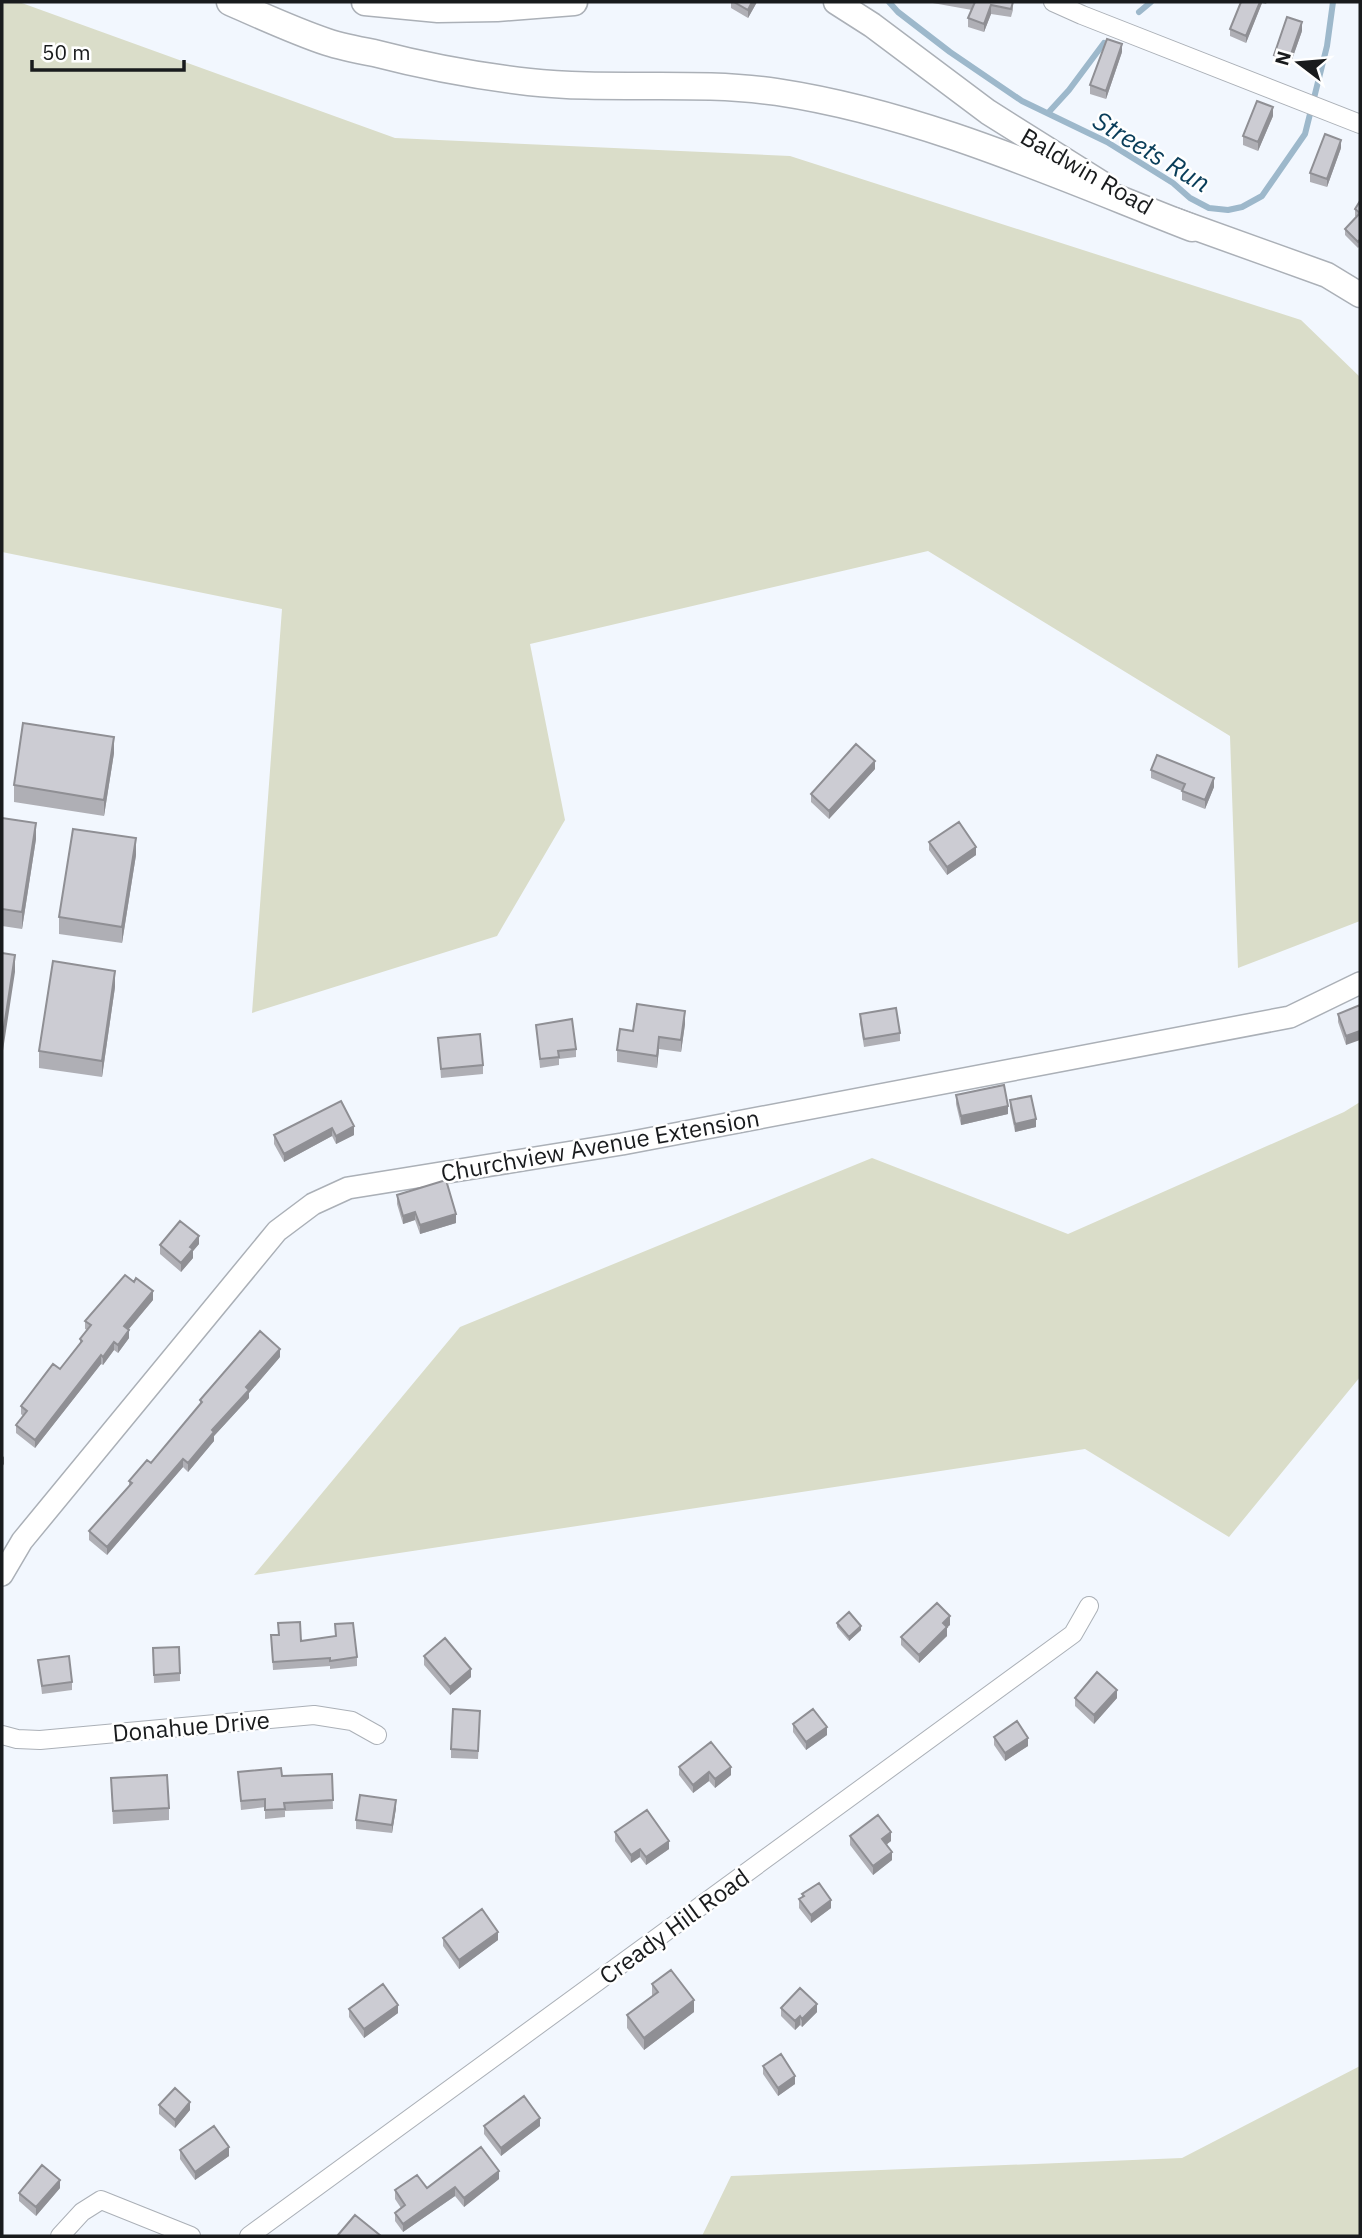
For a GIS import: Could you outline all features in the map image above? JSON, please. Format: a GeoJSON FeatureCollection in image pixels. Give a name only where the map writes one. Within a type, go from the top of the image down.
{"type":"FeatureCollection","features":[{"type":"Feature","properties":{"kind":"main road"},"geometry":{"type":"LineString","coordinates":[[230,2],[329,42],[418,64],[530,82],[614,86],[701,85],[774,92],[848,104],[918,124],[1011,157],[1192,228]]}},
{"type":"Feature","properties":{"kind":"main road"},"geometry":{"type":"LineString","coordinates":[[365,2],[438,9],[574,2]]}},
{"type":"Feature","properties":{"kind":"main road","name":"Baldwin Road"},"geometry":{"type":"LineString","coordinates":[[836,2],[872,25],[988,112],[1123,197],[1192,228],[1327,275],[1360,295]]}},
{"type":"Feature","properties":{"kind":"street"},"geometry":{"type":"LineString","coordinates":[[1053,2],[1360,124]]}},
{"type":"Feature","properties":{"kind":"street","name":"Churchview Avenue Extension"},"geometry":{"type":"LineString","coordinates":[[2,1575],[22,1541],[277,1231],[313,1204],[348,1188],[622,1144],[1290,1017],[1360,984]]}},
{"type":"Feature","properties":{"kind":"street","name":"Cready Hill Road"},"geometry":{"type":"LineString","coordinates":[[249,2236],[1073,1634],[1089,1606]]}},
{"type":"Feature","properties":{"kind":"street","name":"Donahue Drive"},"geometry":{"type":"LineString","coordinates":[[2,1735],[17,1740],[40,1740],[314,1715],[352,1721],[377,1735]]}},
{"type":"Feature","properties":{"kind":"street"},"geometry":{"type":"LineString","coordinates":[[60,2236],[82,2212],[101,2200],[191,2236]]}},
{"type":"Feature","properties":{"kind":"green space"},"geometry":{"type":"Polygon","coordinates":[[[2,2],[19,2],[395,138],[790,156],[1301,320],[1360,377],[1360,921],[1238,968],[1230,736],[928,551],[530,644],[565,820],[497,936],[252,1013],[282,609],[2,552],[2,2]]]}},
{"type":"Feature","properties":{"kind":"green space"},"geometry":{"type":"Polygon","coordinates":[[[1360,1102],[1360,1377],[1229,1537],[1085,1449],[254,1575],[460,1327],[872,1158],[1068,1234],[1344,1112],[1360,1102]]]}},
{"type":"Feature","properties":{"kind":"green space"},"geometry":{"type":"Polygon","coordinates":[[[1360,2066],[1360,2236],[702,2236],[731,2176],[1182,2158],[1360,2066]]]}},
{"type":"Feature","properties":{"kind":"building"},"geometry":{"type":"Polygon","coordinates":[[[734,2],[752,2],[748,10],[734,2]]]}},
{"type":"Feature","properties":{"kind":"building"},"geometry":{"type":"Polygon","coordinates":[[[975,2],[1013,2],[1011,9],[991,5],[984,24],[968,18],[975,2]]]}},
{"type":"Feature","properties":{"kind":"building"},"geometry":{"type":"Polygon","coordinates":[[[1241,2],[1260,2],[1246,36],[1230,29],[1241,2]]]}},
{"type":"Feature","properties":{"kind":"building"},"geometry":{"type":"Polygon","coordinates":[[[1287,17],[1302,22],[1289,60],[1274,55],[1287,17]]]}},
{"type":"Feature","properties":{"kind":"building"},"geometry":{"type":"Polygon","coordinates":[[[1107,39],[1122,44],[1106,91],[1090,85],[1107,39]]]}},
{"type":"Feature","properties":{"kind":"building"},"geometry":{"type":"Polygon","coordinates":[[[1257,101],[1273,107],[1258,142],[1243,136],[1257,101]]]}},
{"type":"Feature","properties":{"kind":"building"},"geometry":{"type":"Polygon","coordinates":[[[1325,134],[1341,140],[1327,179],[1310,173],[1325,134]]]}},
{"type":"Feature","properties":{"kind":"building"},"geometry":{"type":"Polygon","coordinates":[[[1360,213],[1360,239],[1358,242],[1345,229],[1360,213]]]}},
{"type":"Feature","properties":{"kind":"building"},"geometry":{"type":"Polygon","coordinates":[[[23,723],[114,737],[104,800],[14,785],[23,723]]]}},
{"type":"Feature","properties":{"kind":"building"},"geometry":{"type":"Polygon","coordinates":[[[856,744],[875,761],[829,811],[811,794],[856,744]]]}},
{"type":"Feature","properties":{"kind":"building"},"geometry":{"type":"Polygon","coordinates":[[[1157,755],[1214,778],[1205,800],[1182,791],[1185,784],[1151,770],[1157,755]]]}},
{"type":"Feature","properties":{"kind":"building"},"geometry":{"type":"Polygon","coordinates":[[[2,818],[36,823],[22,912],[2,909],[2,818]]]}},
{"type":"Feature","properties":{"kind":"building"},"geometry":{"type":"Polygon","coordinates":[[[959,822],[976,847],[947,867],[929,842],[959,822]]]}},
{"type":"Feature","properties":{"kind":"building"},"geometry":{"type":"Polygon","coordinates":[[[73,829],[136,838],[122,927],[59,917],[73,829]]]}},
{"type":"Feature","properties":{"kind":"building"},"geometry":{"type":"Polygon","coordinates":[[[2,953],[15,955],[2,1040],[2,953]]]}},
{"type":"Feature","properties":{"kind":"building"},"geometry":{"type":"Polygon","coordinates":[[[53,961],[115,971],[102,1061],[39,1051],[53,961]]]}},
{"type":"Feature","properties":{"kind":"building"},"geometry":{"type":"Polygon","coordinates":[[[637,1004],[685,1011],[681,1040],[659,1037],[657,1056],[617,1050],[620,1029],[633,1031],[637,1004]]]}},
{"type":"Feature","properties":{"kind":"building"},"geometry":{"type":"Polygon","coordinates":[[[1360,1005],[1360,1031],[1346,1036],[1338,1014],[1360,1005]]]}},
{"type":"Feature","properties":{"kind":"building"},"geometry":{"type":"Polygon","coordinates":[[[896,1008],[900,1033],[864,1039],[860,1014],[896,1008]]]}},
{"type":"Feature","properties":{"kind":"building"},"geometry":{"type":"Polygon","coordinates":[[[572,1019],[576,1049],[558,1051],[559,1057],[540,1059],[536,1025],[572,1019]]]}},
{"type":"Feature","properties":{"kind":"building"},"geometry":{"type":"Polygon","coordinates":[[[480,1034],[483,1065],[441,1069],[438,1038],[480,1034]]]}},
{"type":"Feature","properties":{"kind":"building"},"geometry":{"type":"Polygon","coordinates":[[[1004,1085],[1008,1106],[961,1116],[956,1095],[1004,1085]]]}},
{"type":"Feature","properties":{"kind":"building"},"geometry":{"type":"Polygon","coordinates":[[[1031,1096],[1036,1119],[1015,1124],[1010,1100],[1031,1096]]]}},
{"type":"Feature","properties":{"kind":"building"},"geometry":{"type":"Polygon","coordinates":[[[341,1101],[354,1126],[336,1136],[332,1128],[284,1154],[274,1135],[341,1101]]]}},
{"type":"Feature","properties":{"kind":"building"},"geometry":{"type":"Polygon","coordinates":[[[446,1180],[456,1214],[420,1225],[415,1212],[403,1216],[397,1195],[446,1180]]]}},
{"type":"Feature","properties":{"kind":"building"},"geometry":{"type":"Polygon","coordinates":[[[180,1221],[199,1236],[190,1247],[193,1249],[181,1263],[160,1245],[180,1221]]]}},
{"type":"Feature","properties":{"kind":"building"},"geometry":{"type":"Polygon","coordinates":[[[125,1275],[134,1282],[136,1278],[153,1291],[124,1326],[129,1330],[118,1345],[114,1342],[103,1357],[101,1355],[35,1440],[16,1425],[27,1411],[21,1406],[53,1364],[60,1369],[91,1325],[85,1321],[125,1275]]]}},
{"type":"Feature","properties":{"kind":"building"},"geometry":{"type":"Polygon","coordinates":[[[260,1331],[280,1349],[246,1387],[249,1390],[212,1430],[214,1432],[188,1463],[183,1459],[107,1547],[89,1531],[132,1483],[129,1481],[147,1460],[151,1463],[202,1402],[200,1400],[260,1331]]]}},
{"type":"Feature","properties":{"kind":"building"},"geometry":{"type":"Polygon","coordinates":[[[937,1603],[950,1616],[943,1623],[947,1627],[919,1655],[901,1637],[937,1603]]]}},
{"type":"Feature","properties":{"kind":"building"},"geometry":{"type":"Polygon","coordinates":[[[849,1612],[861,1626],[849,1637],[837,1623],[849,1612]]]}},
{"type":"Feature","properties":{"kind":"building"},"geometry":{"type":"Polygon","coordinates":[[[300,1622],[301,1641],[336,1636],[335,1624],[353,1623],[357,1657],[330,1661],[330,1658],[273,1662],[271,1635],[279,1635],[278,1623],[300,1622]]]}},
{"type":"Feature","properties":{"kind":"building"},"geometry":{"type":"Polygon","coordinates":[[[445,1638],[471,1669],[450,1687],[424,1656],[445,1638]]]}},
{"type":"Feature","properties":{"kind":"building"},"geometry":{"type":"Polygon","coordinates":[[[179,1647],[180,1673],[154,1675],[153,1648],[179,1647]]]}},
{"type":"Feature","properties":{"kind":"building"},"geometry":{"type":"Polygon","coordinates":[[[69,1656],[72,1682],[42,1686],[38,1660],[69,1656]]]}},
{"type":"Feature","properties":{"kind":"building"},"geometry":{"type":"Polygon","coordinates":[[[1097,1672],[1117,1690],[1094,1715],[1075,1698],[1097,1672]]]}},
{"type":"Feature","properties":{"kind":"building"},"geometry":{"type":"Polygon","coordinates":[[[453,1709],[480,1711],[478,1751],[451,1749],[453,1709]]]}},
{"type":"Feature","properties":{"kind":"building"},"geometry":{"type":"Polygon","coordinates":[[[813,1709],[827,1727],[806,1742],[793,1724],[813,1709]]]}},
{"type":"Feature","properties":{"kind":"building"},"geometry":{"type":"Polygon","coordinates":[[[1017,1721],[1028,1738],[1005,1753],[994,1737],[1017,1721]]]}},
{"type":"Feature","properties":{"kind":"building"},"geometry":{"type":"Polygon","coordinates":[[[711,1742],[731,1767],[715,1779],[709,1772],[693,1785],[679,1767],[711,1742]]]}},
{"type":"Feature","properties":{"kind":"building"},"geometry":{"type":"Polygon","coordinates":[[[281,1768],[282,1776],[332,1774],[333,1800],[284,1803],[285,1809],[265,1810],[265,1799],[241,1801],[238,1772],[281,1768]]]}},
{"type":"Feature","properties":{"kind":"building"},"geometry":{"type":"Polygon","coordinates":[[[167,1775],[169,1808],[113,1811],[111,1778],[167,1775]]]}},
{"type":"Feature","properties":{"kind":"building"},"geometry":{"type":"Polygon","coordinates":[[[360,1795],[396,1800],[392,1825],[356,1820],[360,1795]]]}},
{"type":"Feature","properties":{"kind":"building"},"geometry":{"type":"Polygon","coordinates":[[[647,1810],[669,1841],[646,1857],[640,1849],[631,1855],[615,1832],[647,1810]]]}},
{"type":"Feature","properties":{"kind":"building"},"geometry":{"type":"Polygon","coordinates":[[[878,1815],[891,1832],[882,1839],[892,1852],[873,1866],[850,1836],[878,1815]]]}},
{"type":"Feature","properties":{"kind":"building"},"geometry":{"type":"Polygon","coordinates":[[[819,1883],[831,1900],[811,1915],[799,1899],[819,1883]]]}},
{"type":"Feature","properties":{"kind":"building"},"geometry":{"type":"Polygon","coordinates":[[[482,1909],[498,1932],[459,1960],[443,1938],[482,1909]]]}},
{"type":"Feature","properties":{"kind":"building"},"geometry":{"type":"Polygon","coordinates":[[[671,1970],[694,2000],[644,2038],[627,2015],[658,1992],[652,1984],[671,1970]]]}},
{"type":"Feature","properties":{"kind":"building"},"geometry":{"type":"Polygon","coordinates":[[[383,1984],[398,2005],[364,2029],[349,2009],[383,1984]]]}},
{"type":"Feature","properties":{"kind":"building"},"geometry":{"type":"Polygon","coordinates":[[[800,1988],[817,2004],[802,2019],[800,2016],[795,2021],[781,2008],[800,1988]]]}},
{"type":"Feature","properties":{"kind":"building"},"geometry":{"type":"Polygon","coordinates":[[[781,2054],[795,2076],[778,2088],[763,2066],[781,2054]]]}},
{"type":"Feature","properties":{"kind":"building"},"geometry":{"type":"Polygon","coordinates":[[[175,2088],[190,2102],[175,2120],[159,2105],[175,2088]]]}},
{"type":"Feature","properties":{"kind":"building"},"geometry":{"type":"Polygon","coordinates":[[[524,2096],[540,2118],[501,2148],[484,2126],[524,2096]]]}},
{"type":"Feature","properties":{"kind":"building"},"geometry":{"type":"Polygon","coordinates":[[[214,2126],[229,2147],[195,2172],[180,2150],[214,2126]]]}},
{"type":"Feature","properties":{"kind":"building"},"geometry":{"type":"Polygon","coordinates":[[[481,2147],[499,2171],[464,2198],[455,2187],[403,2224],[395,2213],[405,2205],[395,2190],[417,2175],[427,2188],[481,2147]]]}},
{"type":"Feature","properties":{"kind":"building"},"geometry":{"type":"Polygon","coordinates":[[[42,2165],[60,2180],[36,2207],[19,2193],[42,2165]]]}},
{"type":"Feature","properties":{"kind":"building"},"geometry":{"type":"Polygon","coordinates":[[[355,2215],[381,2236],[338,2235],[355,2215]]]}},
{"type":"Feature","properties":{"kind":"waterway","name":"Streets Run"},"geometry":{"type":"LineString","coordinates":[[889,2],[950,52],[1022,101],[1107,142],[1173,183],[1190,198],[1209,208],[1228,210],[1242,207],[1262,196],[1305,134],[1327,46],[1333,2]]}},
{"type":"Feature","properties":{"kind":"waterway"},"geometry":{"type":"LineString","coordinates":[[1139,12],[1151,2]]}},
{"type":"Feature","properties":{"kind":"waterway"},"geometry":{"type":"LineString","coordinates":[[1048,113],[1104,43]]}}]}
